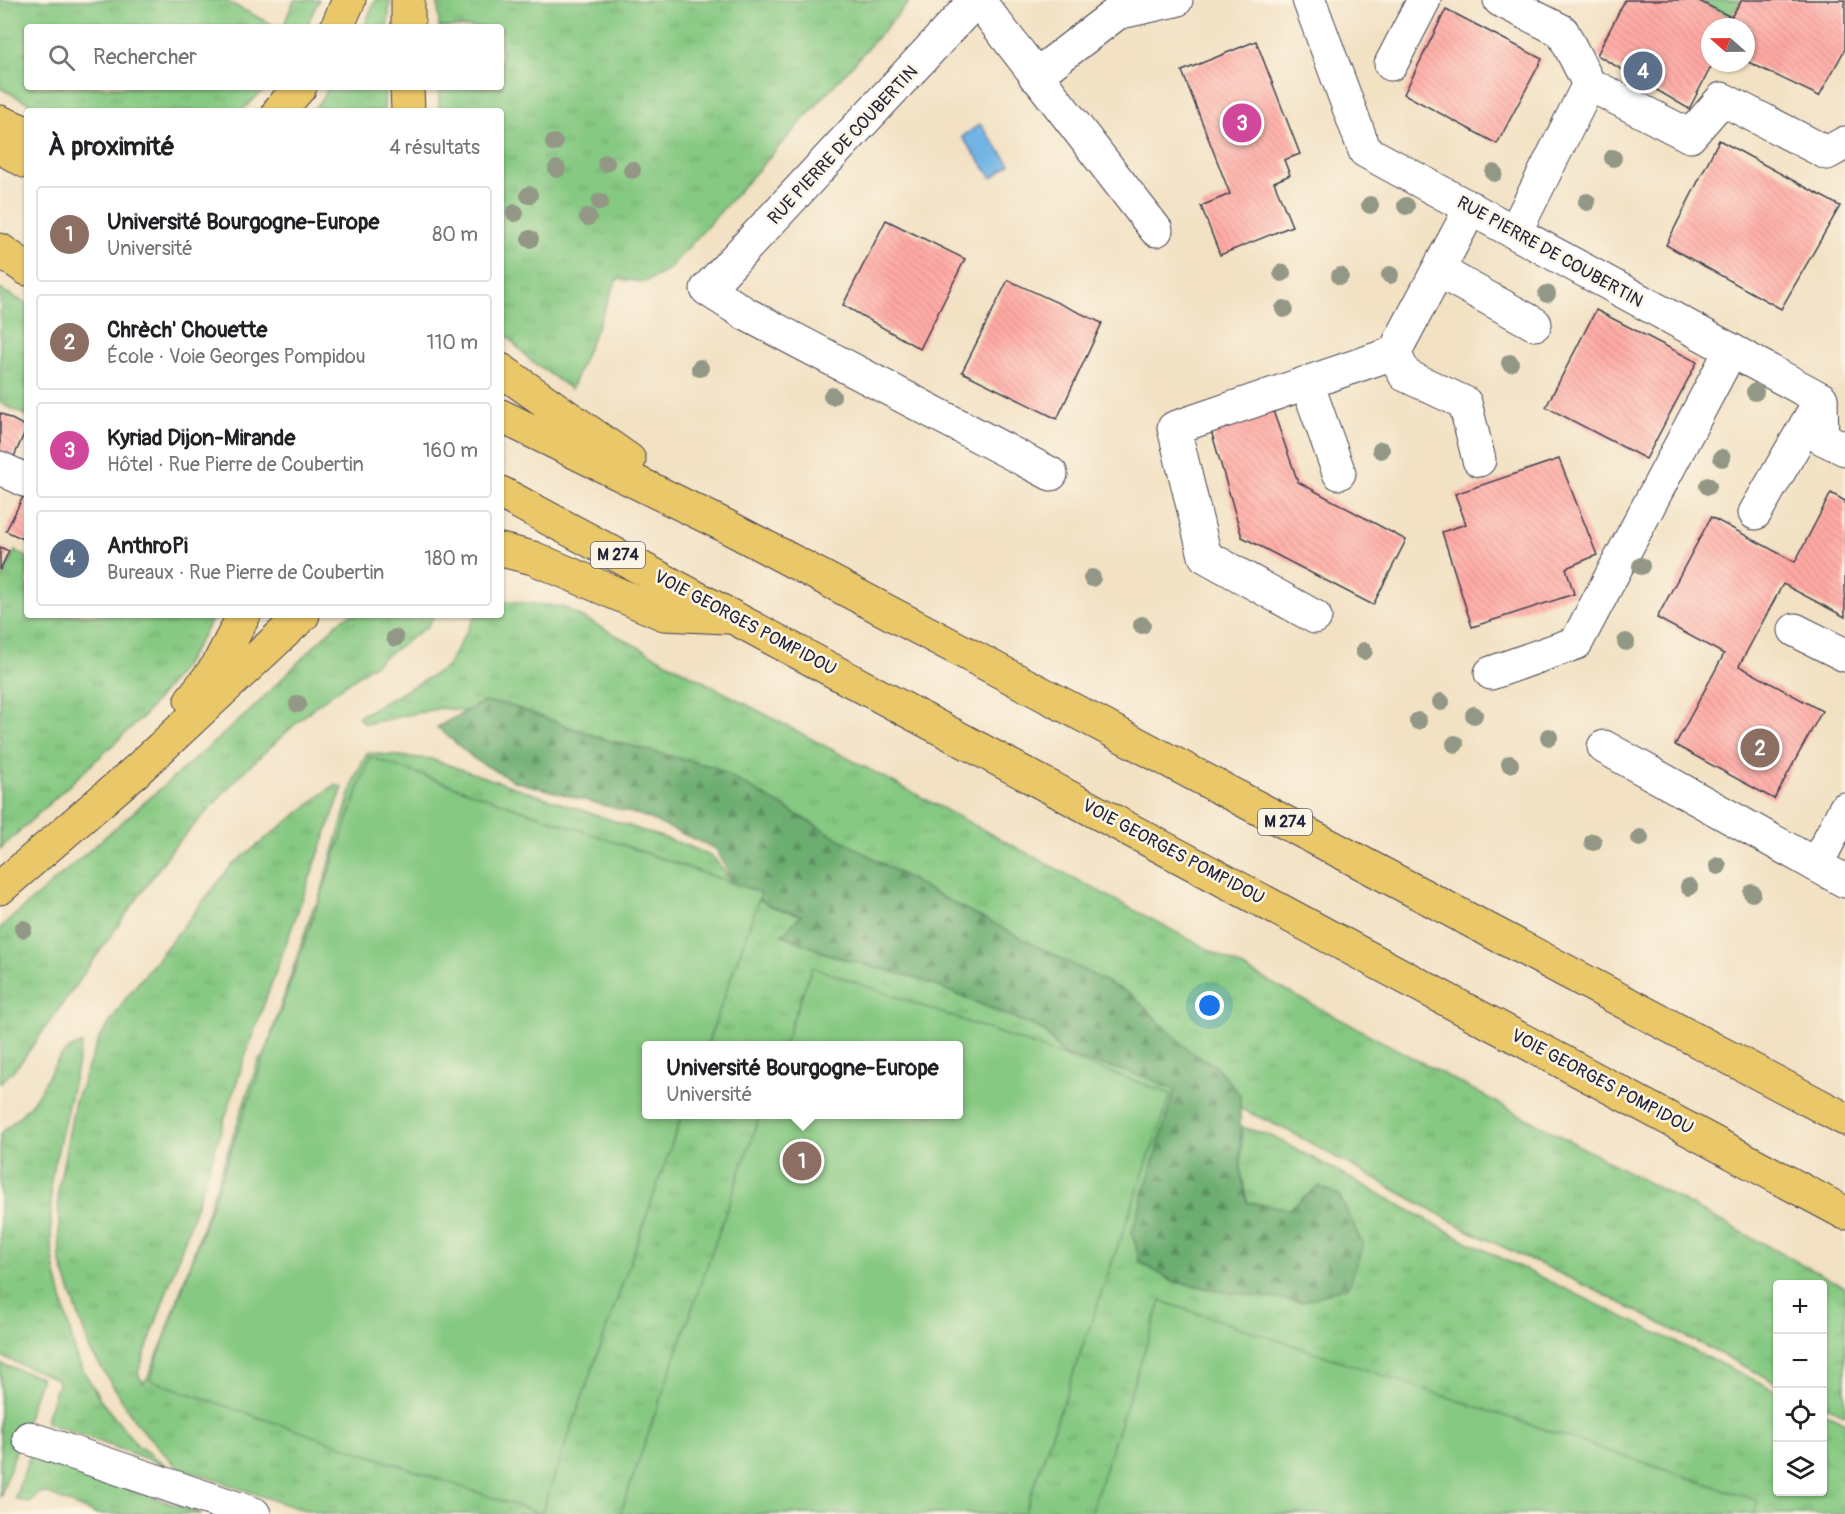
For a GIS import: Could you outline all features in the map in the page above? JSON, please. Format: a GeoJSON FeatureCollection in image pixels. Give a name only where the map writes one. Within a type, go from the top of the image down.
{"type":"FeatureCollection","features":[{"type":"Feature","properties":{"kind":"main road"},"geometry":{"type":"LineString","coordinates":[[338,24],[349,0]]}},
{"type":"Feature","properties":{"kind":"main road"},"geometry":{"type":"LineString","coordinates":[[408,0],[408,24]]}},
{"type":"Feature","properties":{"kind":"main road"},"geometry":{"type":"LineString","coordinates":[[282,108],[297,90]]}},
{"type":"Feature","properties":{"kind":"main road"},"geometry":{"type":"LineString","coordinates":[[407,90],[408,108]]}},
{"type":"Feature","properties":{"kind":"main road"},"geometry":{"type":"LineString","coordinates":[[0,123],[24,132]]}},
{"type":"Feature","properties":{"kind":"main road"},"geometry":{"type":"LineString","coordinates":[[0,147],[24,160]]}},
{"type":"Feature","properties":{"kind":"main road"},"geometry":{"type":"LineString","coordinates":[[0,227],[24,239]]}},
{"type":"Feature","properties":{"kind":"main road"},"geometry":{"type":"LineString","coordinates":[[0,250],[24,267]]}},
{"type":"Feature","properties":{"kind":"main road"},"geometry":{"type":"LineString","coordinates":[[504,372],[724,525]]}},
{"type":"Feature","properties":{"kind":"main road","name":"M 274"},"geometry":{"type":"LineString","coordinates":[[504,417],[724,525],[1845,1119]]}},
{"type":"Feature","properties":{"kind":"main road","name":"VOIE GEORGES POMPIDOU"},"geometry":{"type":"LineString","coordinates":[[504,495],[1845,1213]]}},
{"type":"Feature","properties":{"kind":"main road"},"geometry":{"type":"LineString","coordinates":[[504,551],[532,558],[664,614],[735,618]]}},
{"type":"Feature","properties":{"kind":"main road"},"geometry":{"type":"LineString","coordinates":[[136,771],[217,667],[242,618]]}},
{"type":"Feature","properties":{"kind":"main road"},"geometry":{"type":"LineString","coordinates":[[0,888],[136,771],[300,618]]}},
{"type":"Feature","properties":{"kind":"street"},"geometry":{"type":"LineString","coordinates":[[977,0],[1155,230]]}},
{"type":"Feature","properties":{"kind":"street","name":"RUE PIERRE DE COUBERTIN"},"geometry":{"type":"LineString","coordinates":[[977,0],[708,289],[746,314],[1051,474]]}},
{"type":"Feature","properties":{"kind":"street"},"geometry":{"type":"LineString","coordinates":[[1035,76],[1117,13],[1176,0]]}},
{"type":"Feature","properties":{"kind":"street","name":"RUE PIERRE DE COUBERTIN"},"geometry":{"type":"LineString","coordinates":[[1309,0],[1365,151],[1821,399]]}},
{"type":"Feature","properties":{"kind":"street"},"geometry":{"type":"LineString","coordinates":[[1391,63],[1424,0]]}},
{"type":"Feature","properties":{"kind":"street"},"geometry":{"type":"LineString","coordinates":[[1500,0],[1562,32],[1589,84],[1690,136],[1722,99],[1827,153],[1845,143]]}},
{"type":"Feature","properties":{"kind":"street"},"geometry":{"type":"LineString","coordinates":[[1515,232],[1589,84]]}},
{"type":"Feature","properties":{"kind":"street"},"geometry":{"type":"LineString","coordinates":[[1315,616],[1205,556],[1174,428],[1394,353],[1471,208]]}},
{"type":"Feature","properties":{"kind":"street"},"geometry":{"type":"LineString","coordinates":[[1438,270],[1535,324]]}},
{"type":"Feature","properties":{"kind":"street"},"geometry":{"type":"LineString","coordinates":[[1491,673],[1576,643],[1731,350]]}},
{"type":"Feature","properties":{"kind":"street"},"geometry":{"type":"LineString","coordinates":[[1394,353],[1405,375],[1465,403],[1479,460]]}},
{"type":"Feature","properties":{"kind":"street"},"geometry":{"type":"LineString","coordinates":[[1307,383],[1339,473]]}},
{"type":"Feature","properties":{"kind":"street"},"geometry":{"type":"LineString","coordinates":[[1821,399],[1822,438],[1845,449]]}},
{"type":"Feature","properties":{"kind":"street"},"geometry":{"type":"LineString","coordinates":[[1755,513],[1821,399]]}},
{"type":"Feature","properties":{"kind":"street"},"geometry":{"type":"LineString","coordinates":[[0,468],[24,480]]}},
{"type":"Feature","properties":{"kind":"street"},"geometry":{"type":"LineString","coordinates":[[1795,630],[1845,655]]}},
{"type":"Feature","properties":{"kind":"street"},"geometry":{"type":"LineString","coordinates":[[1604,747],[1845,881]]}},
{"type":"Feature","properties":{"kind":"street"},"geometry":{"type":"LineString","coordinates":[[1816,865],[1845,809]]}},
{"type":"Feature","properties":{"kind":"street"},"geometry":{"type":"LineString","coordinates":[[29,1438],[254,1514]]}},
{"type":"Feature","properties":{"kind":"green space"},"geometry":{"type":"Polygon","coordinates":[[[0,0],[224,0],[271,24],[24,24],[24,90],[264,90],[244,108],[38,108],[0,88],[0,0]]]}},
{"type":"Feature","properties":{"kind":"green space"},"geometry":{"type":"Polygon","coordinates":[[[294,0],[319,0],[307,24],[284,24],[294,0]]]}},
{"type":"Feature","properties":{"kind":"green space"},"geometry":{"type":"Polygon","coordinates":[[[375,0],[390,0],[388,24],[365,24],[375,0]]]}},
{"type":"Feature","properties":{"kind":"green space"},"geometry":{"type":"Polygon","coordinates":[[[438,0],[911,0],[667,271],[645,282],[617,279],[571,389],[530,360],[504,333],[504,108],[439,108],[439,90],[504,90],[504,24],[439,24],[438,0]]]}},
{"type":"Feature","properties":{"kind":"green space"},"geometry":{"type":"Polygon","coordinates":[[[1697,0],[1742,0],[1731,17],[1697,0]]]}},
{"type":"Feature","properties":{"kind":"green space"},"geometry":{"type":"Polygon","coordinates":[[[328,90],[385,90],[384,108],[315,108],[328,90]]]}},
{"type":"Feature","properties":{"kind":"green space"},"geometry":{"type":"Polygon","coordinates":[[[0,289],[24,302],[24,415],[0,403],[0,289]]]}},
{"type":"Feature","properties":{"kind":"green space"},"geometry":{"type":"Polygon","coordinates":[[[15,551],[24,556],[24,618],[213,618],[184,666],[144,716],[0,849],[0,583],[15,551]]]}},
{"type":"Feature","properties":{"kind":"green space"},"geometry":{"type":"Polygon","coordinates":[[[504,600],[563,607],[1845,1287],[1845,1415],[1827,1406],[1827,1280],[1773,1280],[1773,1381],[1593,1289],[1469,1231],[1289,1131],[1237,1107],[493,715],[441,708],[365,724],[358,717],[446,668],[474,618],[504,618],[504,600]]]}},
{"type":"Feature","properties":{"kind":"green space"},"geometry":{"type":"Polygon","coordinates":[[[345,618],[432,618],[428,626],[314,707],[242,773],[173,848],[21,1062],[0,1084],[0,928],[251,710],[338,622],[345,618]]]}},
{"type":"Feature","properties":{"kind":"green space"},"geometry":{"type":"Polygon","coordinates":[[[483,702],[506,704],[604,739],[714,767],[934,893],[1132,995],[1189,1051],[1215,1065],[1240,1095],[1241,1172],[1247,1202],[1289,1209],[1319,1186],[1339,1195],[1363,1245],[1349,1286],[1303,1302],[1226,1292],[1172,1281],[1140,1262],[1132,1232],[1175,1090],[1146,1077],[1064,1055],[1043,1030],[917,978],[833,956],[782,935],[801,915],[772,907],[733,883],[716,849],[643,816],[514,781],[474,759],[437,727],[483,702]]]}},
{"type":"Feature","properties":{"kind":"green space"},"geometry":{"type":"Polygon","coordinates":[[[367,753],[431,759],[691,847],[714,858],[733,883],[772,907],[802,915],[783,935],[833,956],[917,978],[1043,1030],[1064,1055],[1146,1077],[1175,1090],[1161,1138],[1140,1262],[1172,1281],[1226,1292],[1319,1186],[1289,1209],[1247,1202],[1241,1172],[1242,1127],[1274,1137],[1466,1241],[1773,1389],[1773,1496],[1827,1496],[1827,1414],[1845,1423],[1845,1514],[325,1514],[293,1507],[176,1466],[137,1424],[90,1350],[60,1260],[58,1191],[75,1101],[98,1041],[126,998],[232,865],[334,785],[343,787],[248,1048],[188,1231],[138,1373],[143,1383],[148,1377],[166,1334],[259,1059],[264,1057],[313,908],[318,903],[355,777],[367,753]]]}},
{"type":"Feature","properties":{"kind":"green space"},"geometry":{"type":"Polygon","coordinates":[[[370,757],[761,893],[708,1041],[642,1041],[642,1119],[681,1119],[541,1514],[150,1380],[370,757]]]}},
{"type":"Feature","properties":{"kind":"green space"},"geometry":{"type":"Polygon","coordinates":[[[812,967],[1171,1094],[1024,1514],[620,1514],[759,1119],[963,1119],[963,1041],[785,1041],[812,967]]]}},
{"type":"Feature","properties":{"kind":"green space"},"geometry":{"type":"Polygon","coordinates":[[[82,1044],[51,1180],[51,1244],[55,1270],[77,1360],[102,1402],[137,1445],[167,1466],[45,1422],[58,1384],[57,1379],[0,1356],[0,1134],[31,1104],[64,1053],[82,1044]]]}},
{"type":"Feature","properties":{"kind":"green space"},"geometry":{"type":"Polygon","coordinates":[[[1161,1301],[1758,1501],[1754,1514],[1090,1514],[1161,1301]]]}},
{"type":"Feature","properties":{"kind":"green space"},"geometry":{"type":"Polygon","coordinates":[[[0,1364],[41,1377],[0,1498],[0,1364]]]}},
{"type":"Feature","properties":{"kind":"green space"},"geometry":{"type":"Polygon","coordinates":[[[30,1455],[202,1514],[95,1514],[46,1493],[38,1493],[30,1503],[15,1498],[30,1455]]]}},
{"type":"Feature","properties":{"kind":"water"},"geometry":{"type":"Polygon","coordinates":[[[980,124],[1010,164],[992,178],[962,137],[980,124]]]}},
{"type":"Feature","properties":{"kind":"building"},"geometry":{"type":"Polygon","coordinates":[[[1625,0],[1697,0],[1731,17],[1742,0],[1845,0],[1845,49],[1819,96],[1755,65],[1755,18],[1701,18],[1701,72],[1708,72],[1689,109],[1597,55],[1625,0]]]}},
{"type":"Feature","properties":{"kind":"building"},"geometry":{"type":"Polygon","coordinates":[[[1446,9],[1542,59],[1497,144],[1404,94],[1446,9]]]}},
{"type":"Feature","properties":{"kind":"building"},"geometry":{"type":"Polygon","coordinates":[[[1256,41],[1300,154],[1284,160],[1290,175],[1274,182],[1292,226],[1220,255],[1201,206],[1230,194],[1182,71],[1256,41]]]}},
{"type":"Feature","properties":{"kind":"building"},"geometry":{"type":"Polygon","coordinates":[[[1719,140],[1840,206],[1781,309],[1666,245],[1719,140]]]}},
{"type":"Feature","properties":{"kind":"building"},"geometry":{"type":"Polygon","coordinates":[[[886,220],[965,259],[920,349],[843,305],[886,220]]]}},
{"type":"Feature","properties":{"kind":"building"},"geometry":{"type":"Polygon","coordinates":[[[1008,280],[1102,323],[1057,419],[962,372],[1008,280]]]}},
{"type":"Feature","properties":{"kind":"building"},"geometry":{"type":"Polygon","coordinates":[[[1596,310],[1697,362],[1646,459],[1546,407],[1596,310]]]}},
{"type":"Feature","properties":{"kind":"building"},"geometry":{"type":"Polygon","coordinates":[[[1271,405],[1298,482],[1406,540],[1373,605],[1242,537],[1210,427],[1271,405]]]}},
{"type":"Feature","properties":{"kind":"building"},"geometry":{"type":"Polygon","coordinates":[[[0,413],[24,425],[24,434],[9,468],[0,464],[0,413]]]}},
{"type":"Feature","properties":{"kind":"building"},"geometry":{"type":"Polygon","coordinates":[[[1559,459],[1597,555],[1566,568],[1574,594],[1472,627],[1442,532],[1466,524],[1455,494],[1559,459]]]}},
{"type":"Feature","properties":{"kind":"building"},"geometry":{"type":"Polygon","coordinates":[[[1831,493],[1845,501],[1845,617],[1783,584],[1739,666],[1822,711],[1774,799],[1675,745],[1724,654],[1657,618],[1711,517],[1795,562],[1831,493]]]}},
{"type":"Feature","properties":{"kind":"building"},"geometry":{"type":"Polygon","coordinates":[[[24,495],[24,540],[6,531],[24,495]]]}},
{"type":"Feature","properties":{"kind":"building"},"geometry":{"type":"Polygon","coordinates":[[[0,547],[9,551],[0,570],[0,547]]]}},
{"type":"Feature","properties":{"kind":"place","name":"AnthroPi"},"geometry":{"type":"Point","coordinates":[1643,71]}},
{"type":"Feature","properties":{"kind":"place","name":"Kyriad Dijon-Mirande"},"geometry":{"type":"Point","coordinates":[1242,123]}},
{"type":"Feature","properties":{"kind":"place","name":"Chrèch' Chouette"},"geometry":{"type":"Point","coordinates":[1760,748]}},
{"type":"Feature","properties":{"kind":"place","name":"Université Bourgogne-Europe"},"geometry":{"type":"Point","coordinates":[802,1161]}}]}
